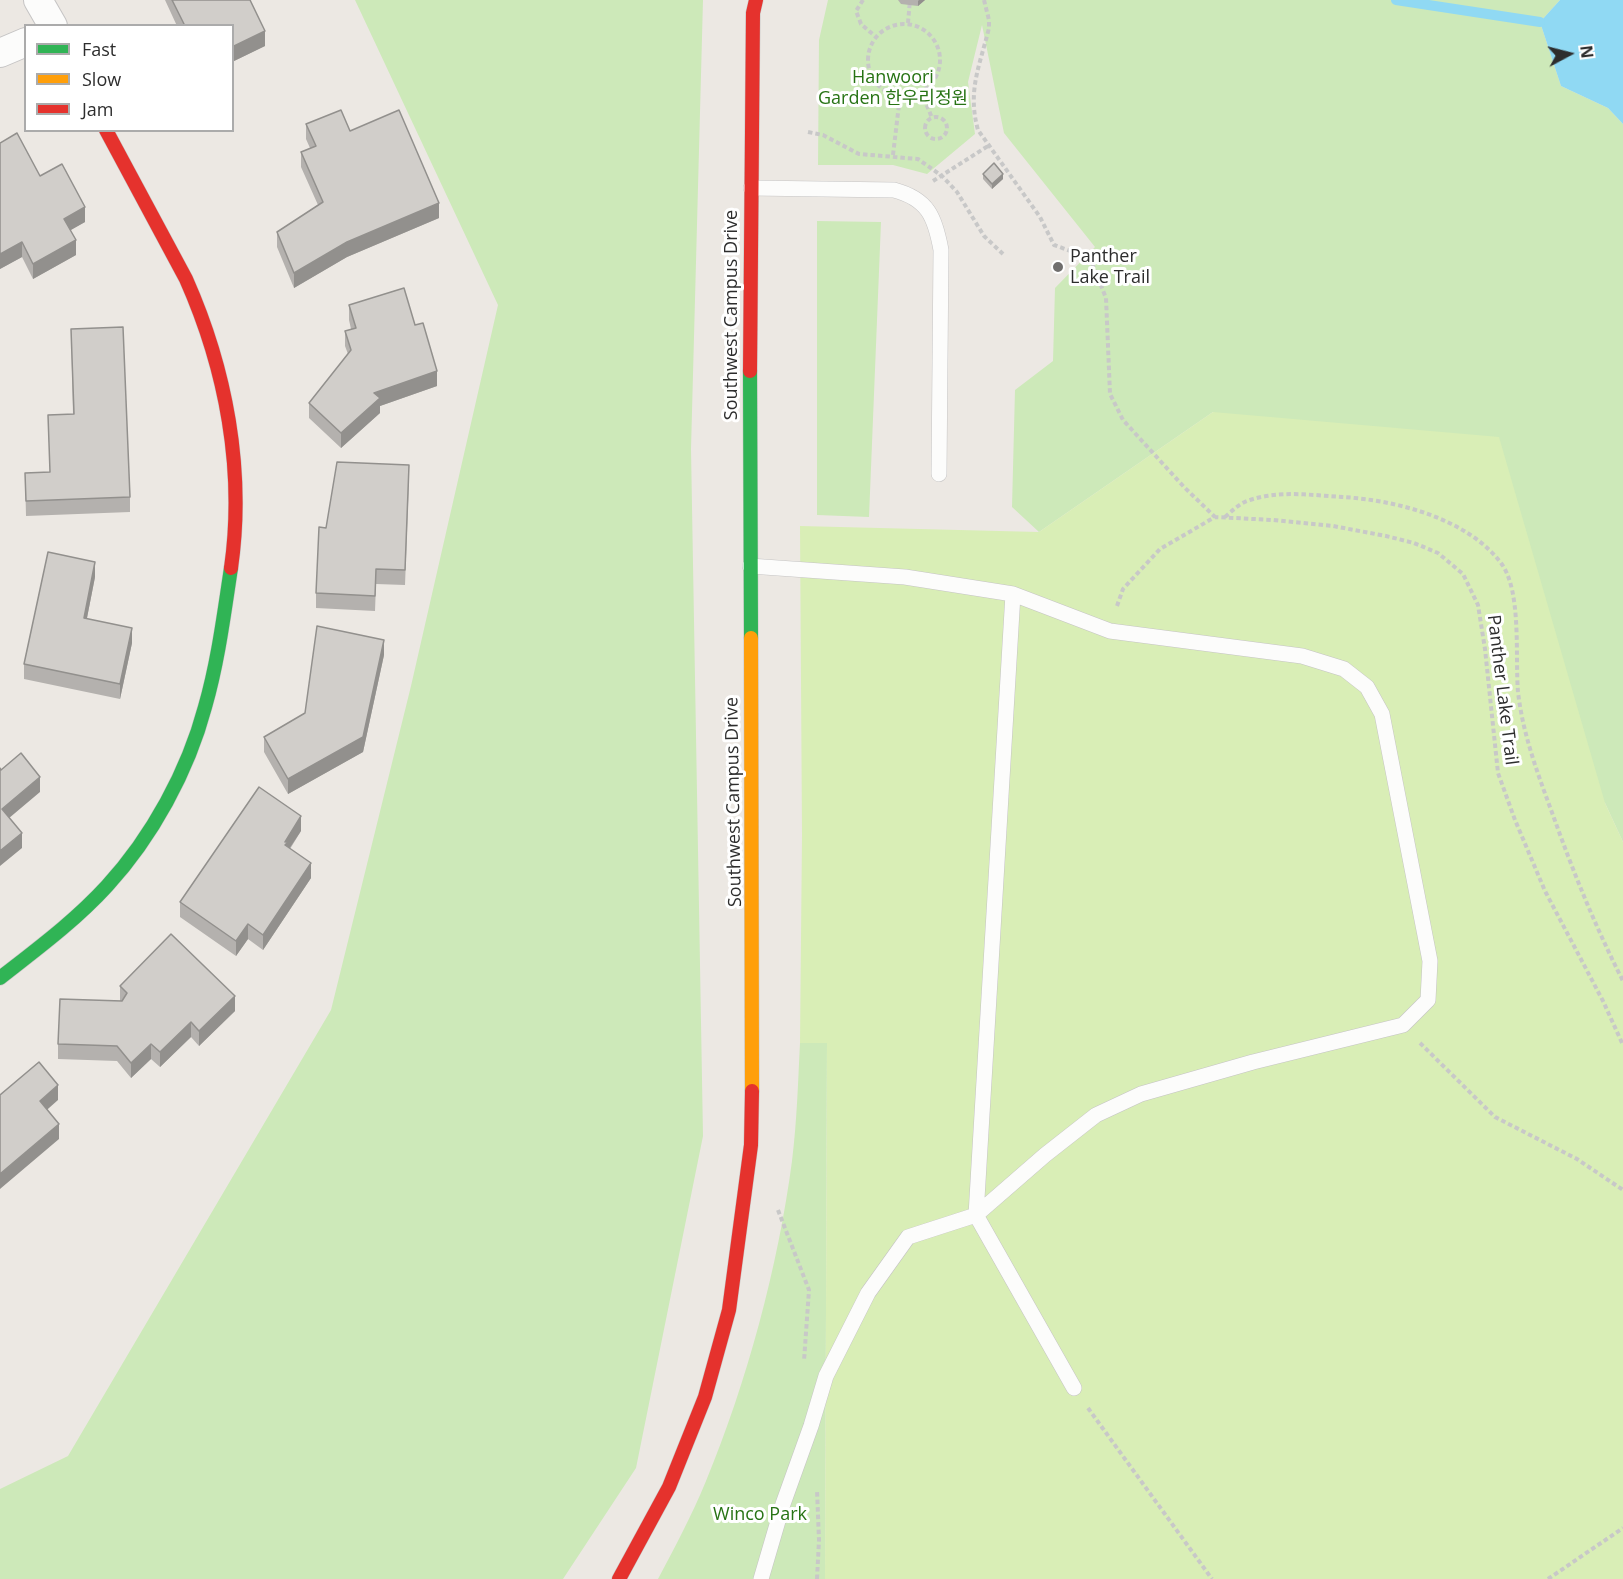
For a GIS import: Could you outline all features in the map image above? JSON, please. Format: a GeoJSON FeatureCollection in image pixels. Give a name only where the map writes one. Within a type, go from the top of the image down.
{"type":"FeatureCollection","features":[{"type":"Feature","properties":{"kind":"main road","name":"Southwest Campus Drive"},"geometry":{"type":"LineString","coordinates":[[620,1579],[669,1487],[705,1397],[729,1310],[752,1145],[751,188],[753,13],[756,0]]}},
{"type":"Feature","properties":{"kind":"main road"},"geometry":{"type":"LineString","coordinates":[[0,978],[68,926],[120,871],[152,826],[180,771],[202,717],[228,589],[235,535],[235,482],[231,435],[208,333],[187,279],[107,132]]}},
{"type":"Feature","properties":{"kind":"street"},"geometry":{"type":"LineString","coordinates":[[38,0],[51,24]]}},
{"type":"Feature","properties":{"kind":"street"},"geometry":{"type":"LineString","coordinates":[[0,53],[24,43]]}},
{"type":"Feature","properties":{"kind":"lane"},"geometry":{"type":"LineString","coordinates":[[751,188],[894,190],[911,195],[925,206],[936,224],[941,250],[939,474]]}},
{"type":"Feature","properties":{"kind":"lane"},"geometry":{"type":"LineString","coordinates":[[750,566],[905,576],[1013,594],[1110,630],[1302,656],[1344,669],[1367,687],[1382,714],[1430,961],[1428,1000],[1403,1025],[1253,1062],[1141,1094],[1096,1115],[976,1215],[908,1237],[868,1293],[826,1376],[783,1504],[761,1579]]}},
{"type":"Feature","properties":{"kind":"lane"},"geometry":{"type":"LineString","coordinates":[[1013,594],[976,1215],[1074,1388]]}},
{"type":"Feature","properties":{"kind":"path"},"geometry":{"type":"LineString","coordinates":[[863,0],[856,11],[861,24],[876,37]]}},
{"type":"Feature","properties":{"kind":"path"},"geometry":{"type":"LineString","coordinates":[[908,23],[910,0]]}},
{"type":"Feature","properties":{"kind":"path"},"geometry":{"type":"LineString","coordinates":[[984,0],[989,28],[974,82],[973,98],[978,130],[1040,217],[1054,245],[1090,258],[1106,298],[1110,394],[1123,420],[1215,517],[1160,549],[1123,589],[1110,630]]}},
{"type":"Feature","properties":{"kind":"path"},"geometry":{"type":"LineString","coordinates":[[908,23],[921,27],[932,36],[939,49],[940,63],[936,77],[927,88],[915,94],[900,96],[886,92],[876,83],[869,70],[868,56],[876,37],[881,31],[894,24],[908,23]]}},
{"type":"Feature","properties":{"kind":"path"},"geometry":{"type":"LineString","coordinates":[[921,91],[932,118]]}},
{"type":"Feature","properties":{"kind":"path"},"geometry":{"type":"LineString","coordinates":[[893,155],[900,96]]}},
{"type":"Feature","properties":{"kind":"path"},"geometry":{"type":"LineString","coordinates":[[940,117],[947,124],[947,133],[940,139],[932,139],[926,132],[926,124],[932,118],[940,117]]}},
{"type":"Feature","properties":{"kind":"path"},"geometry":{"type":"LineString","coordinates":[[911,195],[988,146]]}},
{"type":"Feature","properties":{"kind":"path"},"geometry":{"type":"LineString","coordinates":[[1225,518],[1246,501],[1265,497],[1298,494],[1370,498],[1406,506],[1457,527],[1484,546],[1501,564],[1511,584],[1518,693],[1523,723],[1536,771],[1572,868],[1623,981]]}},
{"type":"Feature","properties":{"kind":"path","name":"Panther Lake Trail"},"geometry":{"type":"LineString","coordinates":[[1215,517],[1333,526],[1386,536],[1414,543],[1438,553],[1462,574],[1478,605],[1498,773],[1545,891],[1623,1045]]}},
{"type":"Feature","properties":{"kind":"path"},"geometry":{"type":"LineString","coordinates":[[1403,1025],[1495,1118],[1577,1159],[1623,1190]]}},
{"type":"Feature","properties":{"kind":"path"},"geometry":{"type":"LineString","coordinates":[[776,1206],[809,1290],[803,1368]]}},
{"type":"Feature","properties":{"kind":"path"},"geometry":{"type":"LineString","coordinates":[[1074,1388],[1212,1579]]}},
{"type":"Feature","properties":{"kind":"path"},"geometry":{"type":"LineString","coordinates":[[817,1487],[819,1540],[817,1579]]}},
{"type":"Feature","properties":{"kind":"path"},"geometry":{"type":"LineString","coordinates":[[1548,1579],[1623,1528]]}},
{"type":"Feature","properties":{"kind":"green space"},"geometry":{"type":"Polygon","coordinates":[[[355,0],[703,0],[691,449],[703,1136],[636,1468],[563,1579],[0,1579],[0,1489],[68,1456],[331,1010],[411,686],[498,305],[355,0]]]}},
{"type":"Feature","properties":{"kind":"green space","name":"Hanwoori Garden 한우리정원"},"geometry":{"type":"Polygon","coordinates":[[[828,0],[1560,0],[1540,22],[1561,86],[1608,108],[1623,124],[1623,842],[1605,803],[1213,412],[1039,532],[1012,507],[1015,390],[1053,361],[1055,288],[1095,247],[1004,133],[982,25],[968,82],[975,134],[927,174],[893,165],[818,165],[819,40],[828,0]]]}},
{"type":"Feature","properties":{"kind":"green space"},"geometry":{"type":"Polygon","coordinates":[[[817,221],[881,222],[869,517],[817,515],[817,221]]]}},
{"type":"Feature","properties":{"kind":"green space"},"geometry":{"type":"Polygon","coordinates":[[[1213,412],[1499,437],[1605,803],[1623,842],[1623,1579],[825,1579],[827,1043],[800,1043],[802,835],[800,526],[1039,532],[1213,412]]]}},
{"type":"Feature","properties":{"kind":"green space","name":"Winco Park"},"geometry":{"type":"Polygon","coordinates":[[[827,1042],[825,1579],[658,1579],[706,1481],[735,1404],[759,1324],[778,1242],[792,1161],[800,1043],[827,1042]]]}},
{"type":"Feature","properties":{"kind":"water"},"geometry":{"type":"Polygon","coordinates":[[[1560,0],[1623,0],[1623,124],[1608,108],[1561,86],[1540,22],[1560,0]]]}},
{"type":"Feature","properties":{"kind":"building"},"geometry":{"type":"Polygon","coordinates":[[[172,0],[250,0],[265,31],[234,46],[234,24],[184,24],[172,0]]]}},
{"type":"Feature","properties":{"kind":"building"},"geometry":{"type":"Polygon","coordinates":[[[341,110],[350,131],[399,110],[439,203],[347,242],[294,273],[277,232],[323,202],[301,152],[316,146],[306,124],[341,110]]]}},
{"type":"Feature","properties":{"kind":"building"},"geometry":{"type":"Polygon","coordinates":[[[17,133],[40,176],[62,164],[85,207],[64,219],[76,240],[33,264],[22,242],[0,254],[0,143],[17,133]]]}},
{"type":"Feature","properties":{"kind":"building"},"geometry":{"type":"Polygon","coordinates":[[[994,163],[1003,174],[992,184],[983,174],[994,163]]]}},
{"type":"Feature","properties":{"kind":"building"},"geometry":{"type":"Polygon","coordinates":[[[404,288],[415,325],[423,323],[437,371],[374,393],[380,398],[341,433],[309,403],[351,350],[345,331],[356,328],[349,305],[404,288]]]}},
{"type":"Feature","properties":{"kind":"building"},"geometry":{"type":"Polygon","coordinates":[[[123,327],[130,497],[26,501],[25,473],[50,472],[48,415],[74,414],[71,329],[123,327]]]}},
{"type":"Feature","properties":{"kind":"building"},"geometry":{"type":"Polygon","coordinates":[[[337,462],[409,465],[405,570],[376,569],[375,596],[316,593],[319,527],[326,528],[337,462]]]}},
{"type":"Feature","properties":{"kind":"building"},"geometry":{"type":"Polygon","coordinates":[[[48,552],[95,562],[84,618],[132,628],[120,684],[24,664],[48,552]]]}},
{"type":"Feature","properties":{"kind":"building"},"geometry":{"type":"Polygon","coordinates":[[[317,626],[384,640],[363,737],[288,779],[264,737],[305,713],[317,626]]]}},
{"type":"Feature","properties":{"kind":"building"},"geometry":{"type":"Polygon","coordinates":[[[21,753],[40,777],[2,809],[22,833],[0,851],[0,768],[1,770],[21,753]]]}},
{"type":"Feature","properties":{"kind":"building"},"geometry":{"type":"Polygon","coordinates":[[[259,787],[301,816],[285,845],[311,863],[263,935],[248,924],[236,941],[180,902],[259,787]]]}},
{"type":"Feature","properties":{"kind":"building"},"geometry":{"type":"Polygon","coordinates":[[[171,934],[235,996],[199,1031],[191,1022],[160,1052],[151,1044],[131,1063],[117,1046],[58,1044],[60,999],[122,1001],[127,993],[120,986],[171,934]]]}},
{"type":"Feature","properties":{"kind":"building"},"geometry":{"type":"Polygon","coordinates":[[[39,1062],[58,1085],[40,1101],[59,1124],[0,1174],[0,1095],[39,1062]]]}},
{"type":"Feature","properties":{"kind":"waterway"},"geometry":{"type":"LineString","coordinates":[[1396,0],[1540,22]]}},
{"type":"Feature","properties":{"kind":"traffic: fast"},"geometry":{"type":"LineString","coordinates":[[750,371],[751,638]]}},
{"type":"Feature","properties":{"kind":"traffic: fast"},"geometry":{"type":"LineString","coordinates":[[0,978],[69,923],[95,899],[139,846],[166,802],[189,755],[210,690],[231,568]]}},
{"type":"Feature","properties":{"kind":"traffic: slow"},"geometry":{"type":"LineString","coordinates":[[751,638],[752,1091]]}},
{"type":"Feature","properties":{"kind":"traffic: jam"},"geometry":{"type":"LineString","coordinates":[[750,371],[753,13],[756,0]]}},
{"type":"Feature","properties":{"kind":"traffic: jam"},"geometry":{"type":"LineString","coordinates":[[107,132],[186,279],[212,348],[229,420],[233,457],[236,494],[231,568]]}},
{"type":"Feature","properties":{"kind":"traffic: jam"},"geometry":{"type":"LineString","coordinates":[[619,1579],[669,1487],[705,1397],[729,1310],[751,1145],[752,1091]]}},
{"type":"Feature","properties":{"kind":"place","name":"Panther Lake Trail"},"geometry":{"type":"Point","coordinates":[1058,267]}}]}
